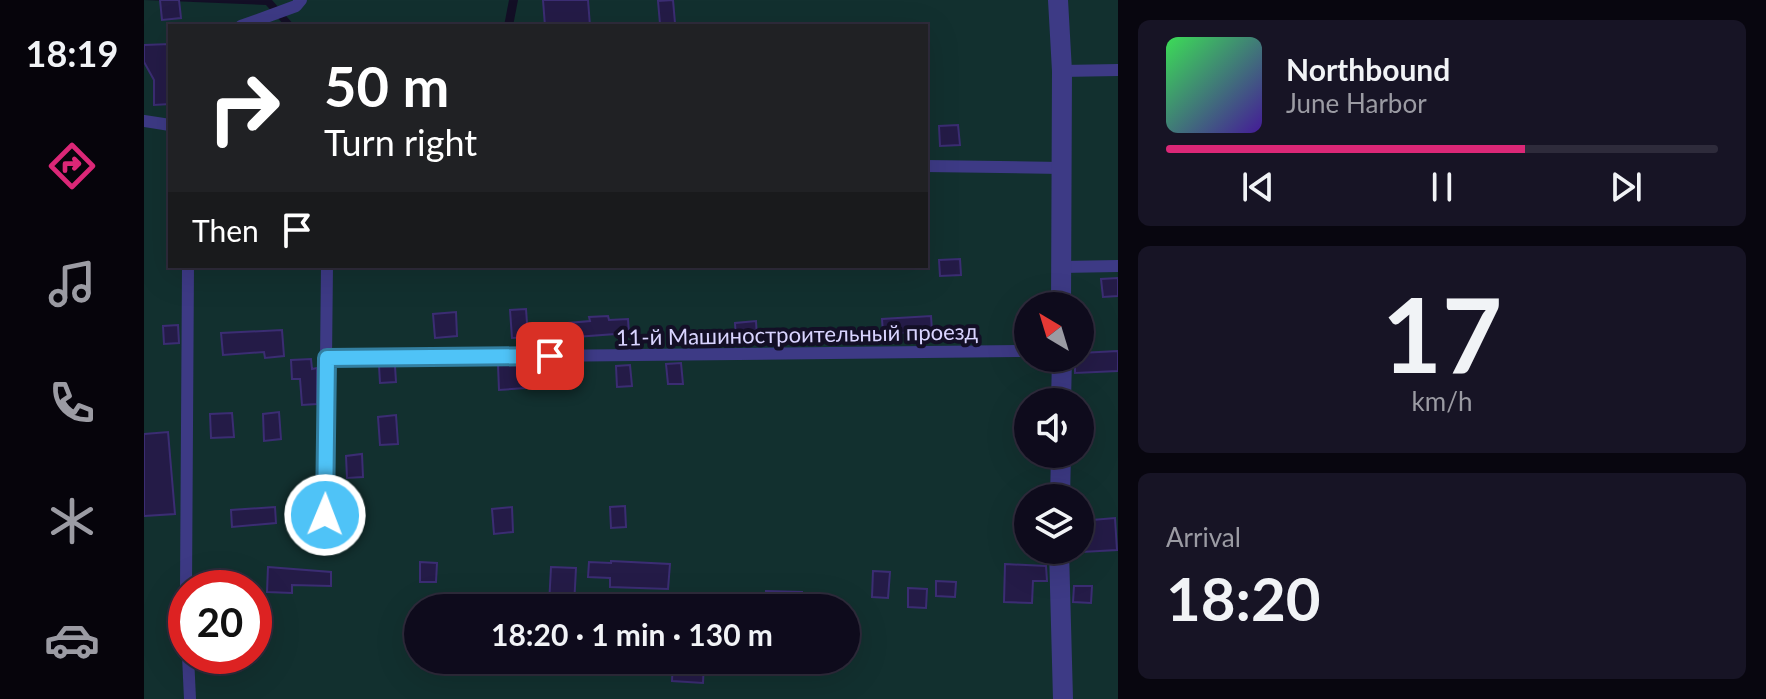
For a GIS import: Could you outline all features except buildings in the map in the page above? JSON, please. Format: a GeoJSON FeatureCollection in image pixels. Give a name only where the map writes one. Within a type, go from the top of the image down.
{"type":"FeatureCollection","features":[{"type":"Feature","properties":{"kind":"street"},"geometry":{"type":"LineString","coordinates":[[1058,0],[1062,71],[1061,292]]}},
{"type":"Feature","properties":{"kind":"street"},"geometry":{"type":"LineString","coordinates":[[1059,564],[1063,699]]}},
{"type":"Feature","properties":{"kind":"lane"},"geometry":{"type":"LineString","coordinates":[[246,24],[296,6],[301,0]]}},
{"type":"Feature","properties":{"kind":"lane"},"geometry":{"type":"LineString","coordinates":[[1062,71],[1118,70]]}},
{"type":"Feature","properties":{"kind":"lane"},"geometry":{"type":"LineString","coordinates":[[144,121],[168,125]]}},
{"type":"Feature","properties":{"kind":"lane"},"geometry":{"type":"LineString","coordinates":[[928,166],[1061,168]]}},
{"type":"Feature","properties":{"kind":"lane"},"geometry":{"type":"LineString","coordinates":[[1061,267],[1118,266]]}},
{"type":"Feature","properties":{"kind":"lane"},"geometry":{"type":"LineString","coordinates":[[186,570],[188,268]]}},
{"type":"Feature","properties":{"kind":"lane"},"geometry":{"type":"LineString","coordinates":[[324,546],[327,268]]}},
{"type":"Feature","properties":{"kind":"lane","name":"11-й Машиностроительный проезд"},"geometry":{"type":"LineString","coordinates":[[327,358],[1014,351]]}},
{"type":"Feature","properties":{"kind":"lane"},"geometry":{"type":"LineString","coordinates":[[189,674],[190,699]]}},
{"type":"Feature","properties":{"kind":"green space"},"geometry":{"type":"Polygon","coordinates":[[[144,0],[266,5],[283,24],[168,24],[168,268],[928,268],[928,24],[513,24],[518,0],[1118,0],[1118,699],[144,699],[144,0]]]}},
{"type":"Feature","properties":{"kind":"green space"},"geometry":{"type":"Polygon","coordinates":[[[272,0],[509,0],[504,24],[293,24],[272,0]]]}},
{"type":"Feature","properties":{"kind":"route"},"geometry":{"type":"LineString","coordinates":[[325,515],[327,358],[550,356]]}}]}
